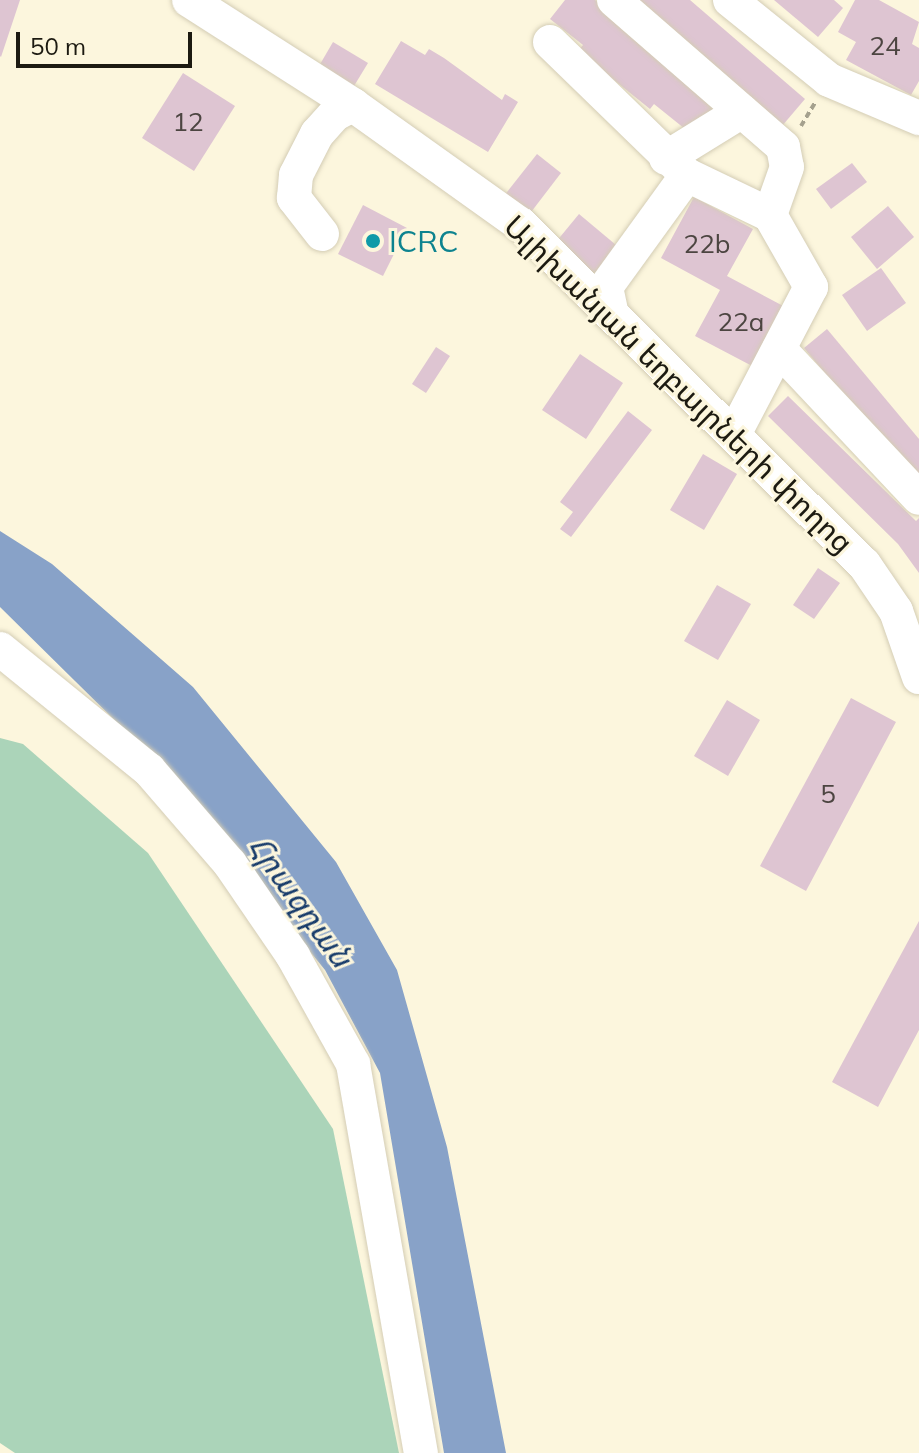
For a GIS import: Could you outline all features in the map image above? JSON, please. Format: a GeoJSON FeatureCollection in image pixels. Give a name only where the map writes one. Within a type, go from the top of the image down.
{"type":"FeatureCollection","features":[{"type":"Feature","properties":{"kind":"street","name":"Ալիխանյան եղբայրների փողոց"},"geometry":{"type":"LineString","coordinates":[[189,0],[353,105],[520,224],[611,311],[878,581],[896,611],[919,677]]}},
{"type":"Feature","properties":{"kind":"street"},"geometry":{"type":"LineString","coordinates":[[614,0],[783,147],[787,167],[770,215]]}},
{"type":"Feature","properties":{"kind":"street"},"geometry":{"type":"LineString","coordinates":[[730,0],[829,80],[919,118]]}},
{"type":"Feature","properties":{"kind":"street"},"geometry":{"type":"LineString","coordinates":[[550,42],[677,166],[770,215],[811,287],[734,434]]}},
{"type":"Feature","properties":{"kind":"street"},"geometry":{"type":"LineString","coordinates":[[322,234],[294,198],[296,175],[317,134],[335,114],[353,105]]}},
{"type":"Feature","properties":{"kind":"street"},"geometry":{"type":"LineString","coordinates":[[611,311],[606,287],[677,166],[742,111]]}},
{"type":"Feature","properties":{"kind":"street"},"geometry":{"type":"LineString","coordinates":[[779,349],[919,498]]}},
{"type":"Feature","properties":{"kind":"street"},"geometry":{"type":"LineString","coordinates":[[0,649],[149,770],[220,852],[293,956],[353,1064],[421,1453]]}},
{"type":"Feature","properties":{"kind":"path"},"geometry":{"type":"LineString","coordinates":[[796,134],[829,80]]}},
{"type":"Feature","properties":{"kind":"green space"},"geometry":{"type":"Polygon","coordinates":[[[0,738],[23,744],[148,853],[333,1129],[399,1453],[15,1453],[0,1443],[0,738]]]}},
{"type":"Feature","properties":{"kind":"water","name":"Հրազդան"},"geometry":{"type":"Polygon","coordinates":[[[0,531],[52,564],[193,687],[336,862],[397,970],[447,1147],[506,1453],[444,1453],[380,1073],[325,970],[151,756],[0,607],[0,531]]]}},
{"type":"Feature","properties":{"kind":"building"},"geometry":{"type":"Polygon","coordinates":[[[0,0],[20,0],[1,57],[0,56],[0,0]]]}},
{"type":"Feature","properties":{"kind":"building"},"geometry":{"type":"Polygon","coordinates":[[[565,0],[595,0],[722,104],[695,137],[654,104],[650,109],[578,51],[583,45],[550,19],[565,0]]]}},
{"type":"Feature","properties":{"kind":"building"},"geometry":{"type":"Polygon","coordinates":[[[635,0],[690,0],[805,99],[782,126],[635,0]]]}},
{"type":"Feature","properties":{"kind":"building"},"geometry":{"type":"Polygon","coordinates":[[[774,0],[834,0],[843,8],[818,37],[774,0]]]}},
{"type":"Feature","properties":{"kind":"building"},"geometry":{"type":"Polygon","coordinates":[[[855,0],[879,0],[919,22],[912,44],[919,48],[919,81],[911,95],[846,60],[856,42],[838,32],[855,0]]]}},
{"type":"Feature","properties":{"kind":"building"},"geometry":{"type":"Polygon","coordinates":[[[401,41],[425,55],[429,49],[502,100],[505,94],[518,102],[488,152],[375,84],[401,41]]]}},
{"type":"Feature","properties":{"kind":"building"},"geometry":{"type":"Polygon","coordinates":[[[333,42],[368,63],[354,86],[319,66],[333,42]]]}},
{"type":"Feature","properties":{"kind":"building"},"geometry":{"type":"Polygon","coordinates":[[[183,73],[235,106],[194,171],[142,138],[183,73]]]}},
{"type":"Feature","properties":{"kind":"building"},"geometry":{"type":"Polygon","coordinates":[[[537,154],[561,173],[525,220],[500,201],[537,154]]]}},
{"type":"Feature","properties":{"kind":"building"},"geometry":{"type":"Polygon","coordinates":[[[852,163],[867,182],[831,209],[816,189],[852,163]]]}},
{"type":"Feature","properties":{"kind":"building"},"geometry":{"type":"Polygon","coordinates":[[[694,197],[753,229],[727,276],[787,308],[754,367],[695,336],[720,290],[661,258],[694,197]]]}},
{"type":"Feature","properties":{"kind":"building","name":"ICRC"},"geometry":{"type":"Polygon","coordinates":[[[363,205],[407,228],[383,276],[338,254],[363,205]]]}},
{"type":"Feature","properties":{"kind":"building"},"geometry":{"type":"Polygon","coordinates":[[[888,206],[914,237],[877,269],[851,237],[888,206]]]}},
{"type":"Feature","properties":{"kind":"building"},"geometry":{"type":"Polygon","coordinates":[[[579,214],[622,250],[594,283],[551,248],[579,214]]]}},
{"type":"Feature","properties":{"kind":"building"},"geometry":{"type":"Polygon","coordinates":[[[881,268],[906,303],[867,331],[842,295],[881,268]]]}},
{"type":"Feature","properties":{"kind":"building"},"geometry":{"type":"Polygon","coordinates":[[[827,329],[919,439],[919,486],[804,348],[827,329]]]}},
{"type":"Feature","properties":{"kind":"building"},"geometry":{"type":"Polygon","coordinates":[[[436,347],[450,356],[426,393],[412,384],[436,347]]]}},
{"type":"Feature","properties":{"kind":"building"},"geometry":{"type":"Polygon","coordinates":[[[580,354],[623,383],[586,439],[542,410],[580,354]]]}},
{"type":"Feature","properties":{"kind":"building"},"geometry":{"type":"Polygon","coordinates":[[[788,396],[916,521],[919,518],[919,573],[898,544],[768,416],[788,396]]]}},
{"type":"Feature","properties":{"kind":"building"},"geometry":{"type":"Polygon","coordinates":[[[628,411],[652,430],[571,537],[560,529],[573,512],[560,502],[628,411]]]}},
{"type":"Feature","properties":{"kind":"building"},"geometry":{"type":"Polygon","coordinates":[[[703,454],[737,474],[704,530],[670,510],[703,454]]]}},
{"type":"Feature","properties":{"kind":"building"},"geometry":{"type":"Polygon","coordinates":[[[818,568],[840,583],[814,619],[793,605],[818,568]]]}},
{"type":"Feature","properties":{"kind":"building"},"geometry":{"type":"Polygon","coordinates":[[[717,585],[751,604],[718,660],[684,641],[717,585]]]}},
{"type":"Feature","properties":{"kind":"building"},"geometry":{"type":"Polygon","coordinates":[[[851,698],[896,722],[806,891],[760,866],[851,698]]]}},
{"type":"Feature","properties":{"kind":"building"},"geometry":{"type":"Polygon","coordinates":[[[727,700],[760,720],[728,776],[694,756],[727,700]]]}},
{"type":"Feature","properties":{"kind":"building"},"geometry":{"type":"Polygon","coordinates":[[[919,921],[919,1030],[878,1107],[832,1082],[919,921]]]}},
{"type":"Feature","properties":{"kind":"place","name":"ICRC"},"geometry":{"type":"Point","coordinates":[373,241]}}]}
